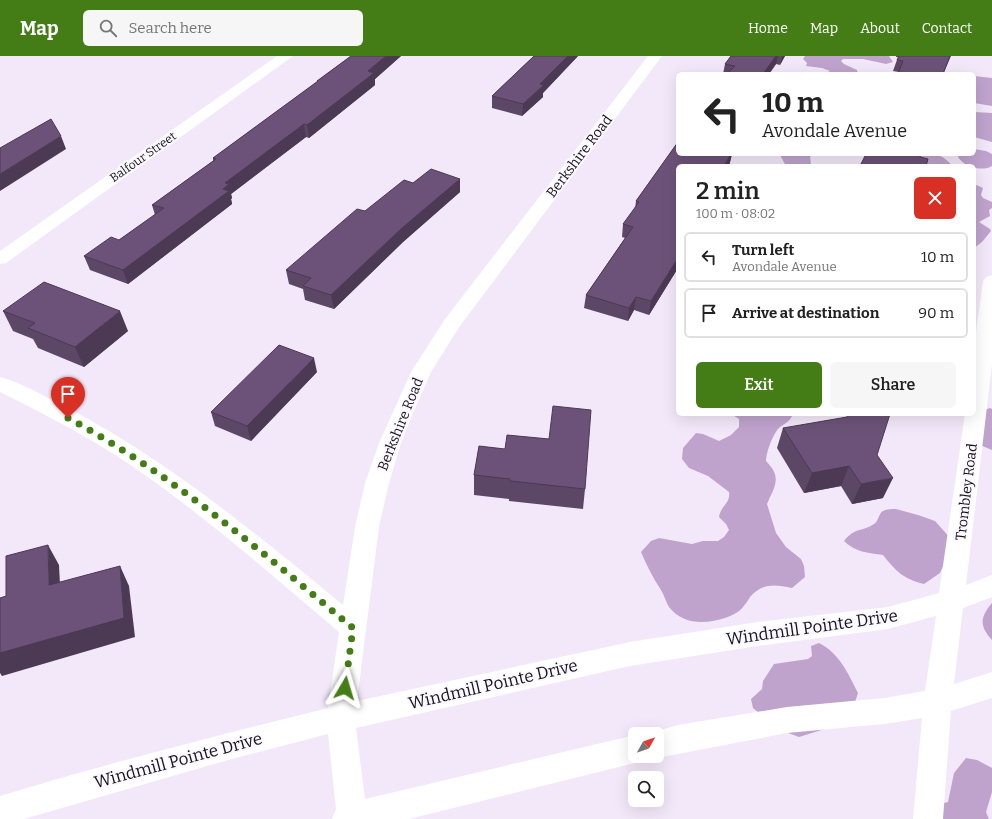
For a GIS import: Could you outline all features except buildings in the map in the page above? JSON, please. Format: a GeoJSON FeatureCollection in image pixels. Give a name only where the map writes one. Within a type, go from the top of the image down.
{"type":"FeatureCollection","features":[{"type":"Feature","properties":{"kind":"street","name":"Balfour Street"},"geometry":{"type":"LineString","coordinates":[[0,259],[286,56]]}},
{"type":"Feature","properties":{"kind":"street","name":"Berkshire Road"},"geometry":{"type":"LineString","coordinates":[[349,818],[341,718],[366,527],[377,483],[390,443],[405,406],[422,372],[452,323],[655,56]]}},
{"type":"Feature","properties":{"kind":"street","name":"Trombley Road"},"geometry":{"type":"LineString","coordinates":[[976,412],[992,282]]}},
{"type":"Feature","properties":{"kind":"street"},"geometry":{"type":"LineString","coordinates":[[0,384],[46,405],[90,430],[144,464],[199,503],[243,537],[353,628]]}},
{"type":"Feature","properties":{"kind":"street","name":"Trombley Road"},"geometry":{"type":"LineString","coordinates":[[928,819],[938,702],[976,416]]}},
{"type":"Feature","properties":{"kind":"street","name":"Windmill Pointe Drive"},"geometry":{"type":"LineString","coordinates":[[0,811],[79,787],[228,746],[341,718],[630,654],[758,634],[888,618],[951,601],[992,586]]}},
{"type":"Feature","properties":{"kind":"street"},"geometry":{"type":"LineString","coordinates":[[664,742],[787,720],[884,711],[938,702],[992,685]]}},
{"type":"Feature","properties":{"kind":"street"},"geometry":{"type":"LineString","coordinates":[[349,818],[628,751]]}},
{"type":"Feature","properties":{"kind":"shaded area"},"geometry":{"type":"Polygon","coordinates":[[[805,56],[889,56],[893,62],[886,64],[863,59],[843,59],[841,61],[844,64],[857,70],[858,72],[828,72],[830,71],[822,68],[806,66],[807,63],[803,59],[805,56]]]}},
{"type":"Feature","properties":{"kind":"shaded area"},"geometry":{"type":"Polygon","coordinates":[[[976,76],[992,78],[992,106],[976,103],[976,76]]]}},
{"type":"Feature","properties":{"kind":"shaded area"},"geometry":{"type":"Polygon","coordinates":[[[976,112],[992,113],[992,142],[976,138],[976,112]]]}},
{"type":"Feature","properties":{"kind":"shaded area"},"geometry":{"type":"Polygon","coordinates":[[[976,149],[986,151],[992,154],[992,166],[983,169],[976,168],[976,164],[966,164],[958,157],[976,156],[976,149]]]}},
{"type":"Feature","properties":{"kind":"shaded area"},"geometry":{"type":"Polygon","coordinates":[[[810,156],[811,164],[785,164],[781,157],[810,156]]]}},
{"type":"Feature","properties":{"kind":"shaded area"},"geometry":{"type":"Polygon","coordinates":[[[917,156],[941,156],[950,164],[908,164],[917,156]]]}},
{"type":"Feature","properties":{"kind":"shaded area"},"geometry":{"type":"Polygon","coordinates":[[[976,185],[983,188],[981,195],[983,198],[992,202],[992,208],[989,210],[990,216],[979,222],[991,231],[976,246],[976,185]]]}},
{"type":"Feature","properties":{"kind":"shaded area"},"geometry":{"type":"Polygon","coordinates":[[[990,408],[992,409],[992,450],[980,445],[977,413],[990,408]]]}},
{"type":"Feature","properties":{"kind":"shaded area"},"geometry":{"type":"Polygon","coordinates":[[[734,416],[792,416],[777,430],[772,438],[766,457],[766,461],[774,472],[776,478],[776,482],[767,504],[776,533],[786,547],[801,559],[804,566],[805,577],[792,588],[774,585],[759,589],[750,597],[740,610],[723,619],[707,622],[695,622],[678,616],[669,607],[641,552],[651,541],[659,538],[692,544],[703,541],[718,541],[724,537],[729,530],[726,524],[719,517],[721,510],[727,502],[729,492],[708,476],[689,468],[682,459],[683,448],[696,433],[703,434],[719,441],[731,435],[739,427],[739,419],[734,416]]]}},
{"type":"Feature","properties":{"kind":"shaded area"},"geometry":{"type":"Polygon","coordinates":[[[888,509],[896,509],[935,521],[951,539],[950,551],[940,573],[924,584],[911,580],[900,574],[883,555],[857,550],[844,541],[855,532],[874,524],[883,511],[888,509]]]}},
{"type":"Feature","properties":{"kind":"shaded area"},"geometry":{"type":"Polygon","coordinates":[[[992,603],[992,640],[983,626],[983,617],[992,603]]]}},
{"type":"Feature","properties":{"kind":"shaded area"},"geometry":{"type":"Polygon","coordinates":[[[819,643],[832,652],[842,664],[858,693],[853,708],[828,728],[799,737],[780,730],[753,708],[751,699],[762,689],[763,681],[774,664],[808,659],[812,656],[811,646],[819,643]]]}},
{"type":"Feature","properties":{"kind":"shaded area"},"geometry":{"type":"Polygon","coordinates":[[[966,758],[977,760],[992,768],[992,792],[986,812],[989,819],[925,819],[935,805],[948,802],[954,773],[966,758]]]}},
{"type":"Feature","properties":{"kind":"route"},"geometry":{"type":"LineString","coordinates":[[68,418],[144,464],[199,503],[256,547],[353,628],[345,688]]}}]}
